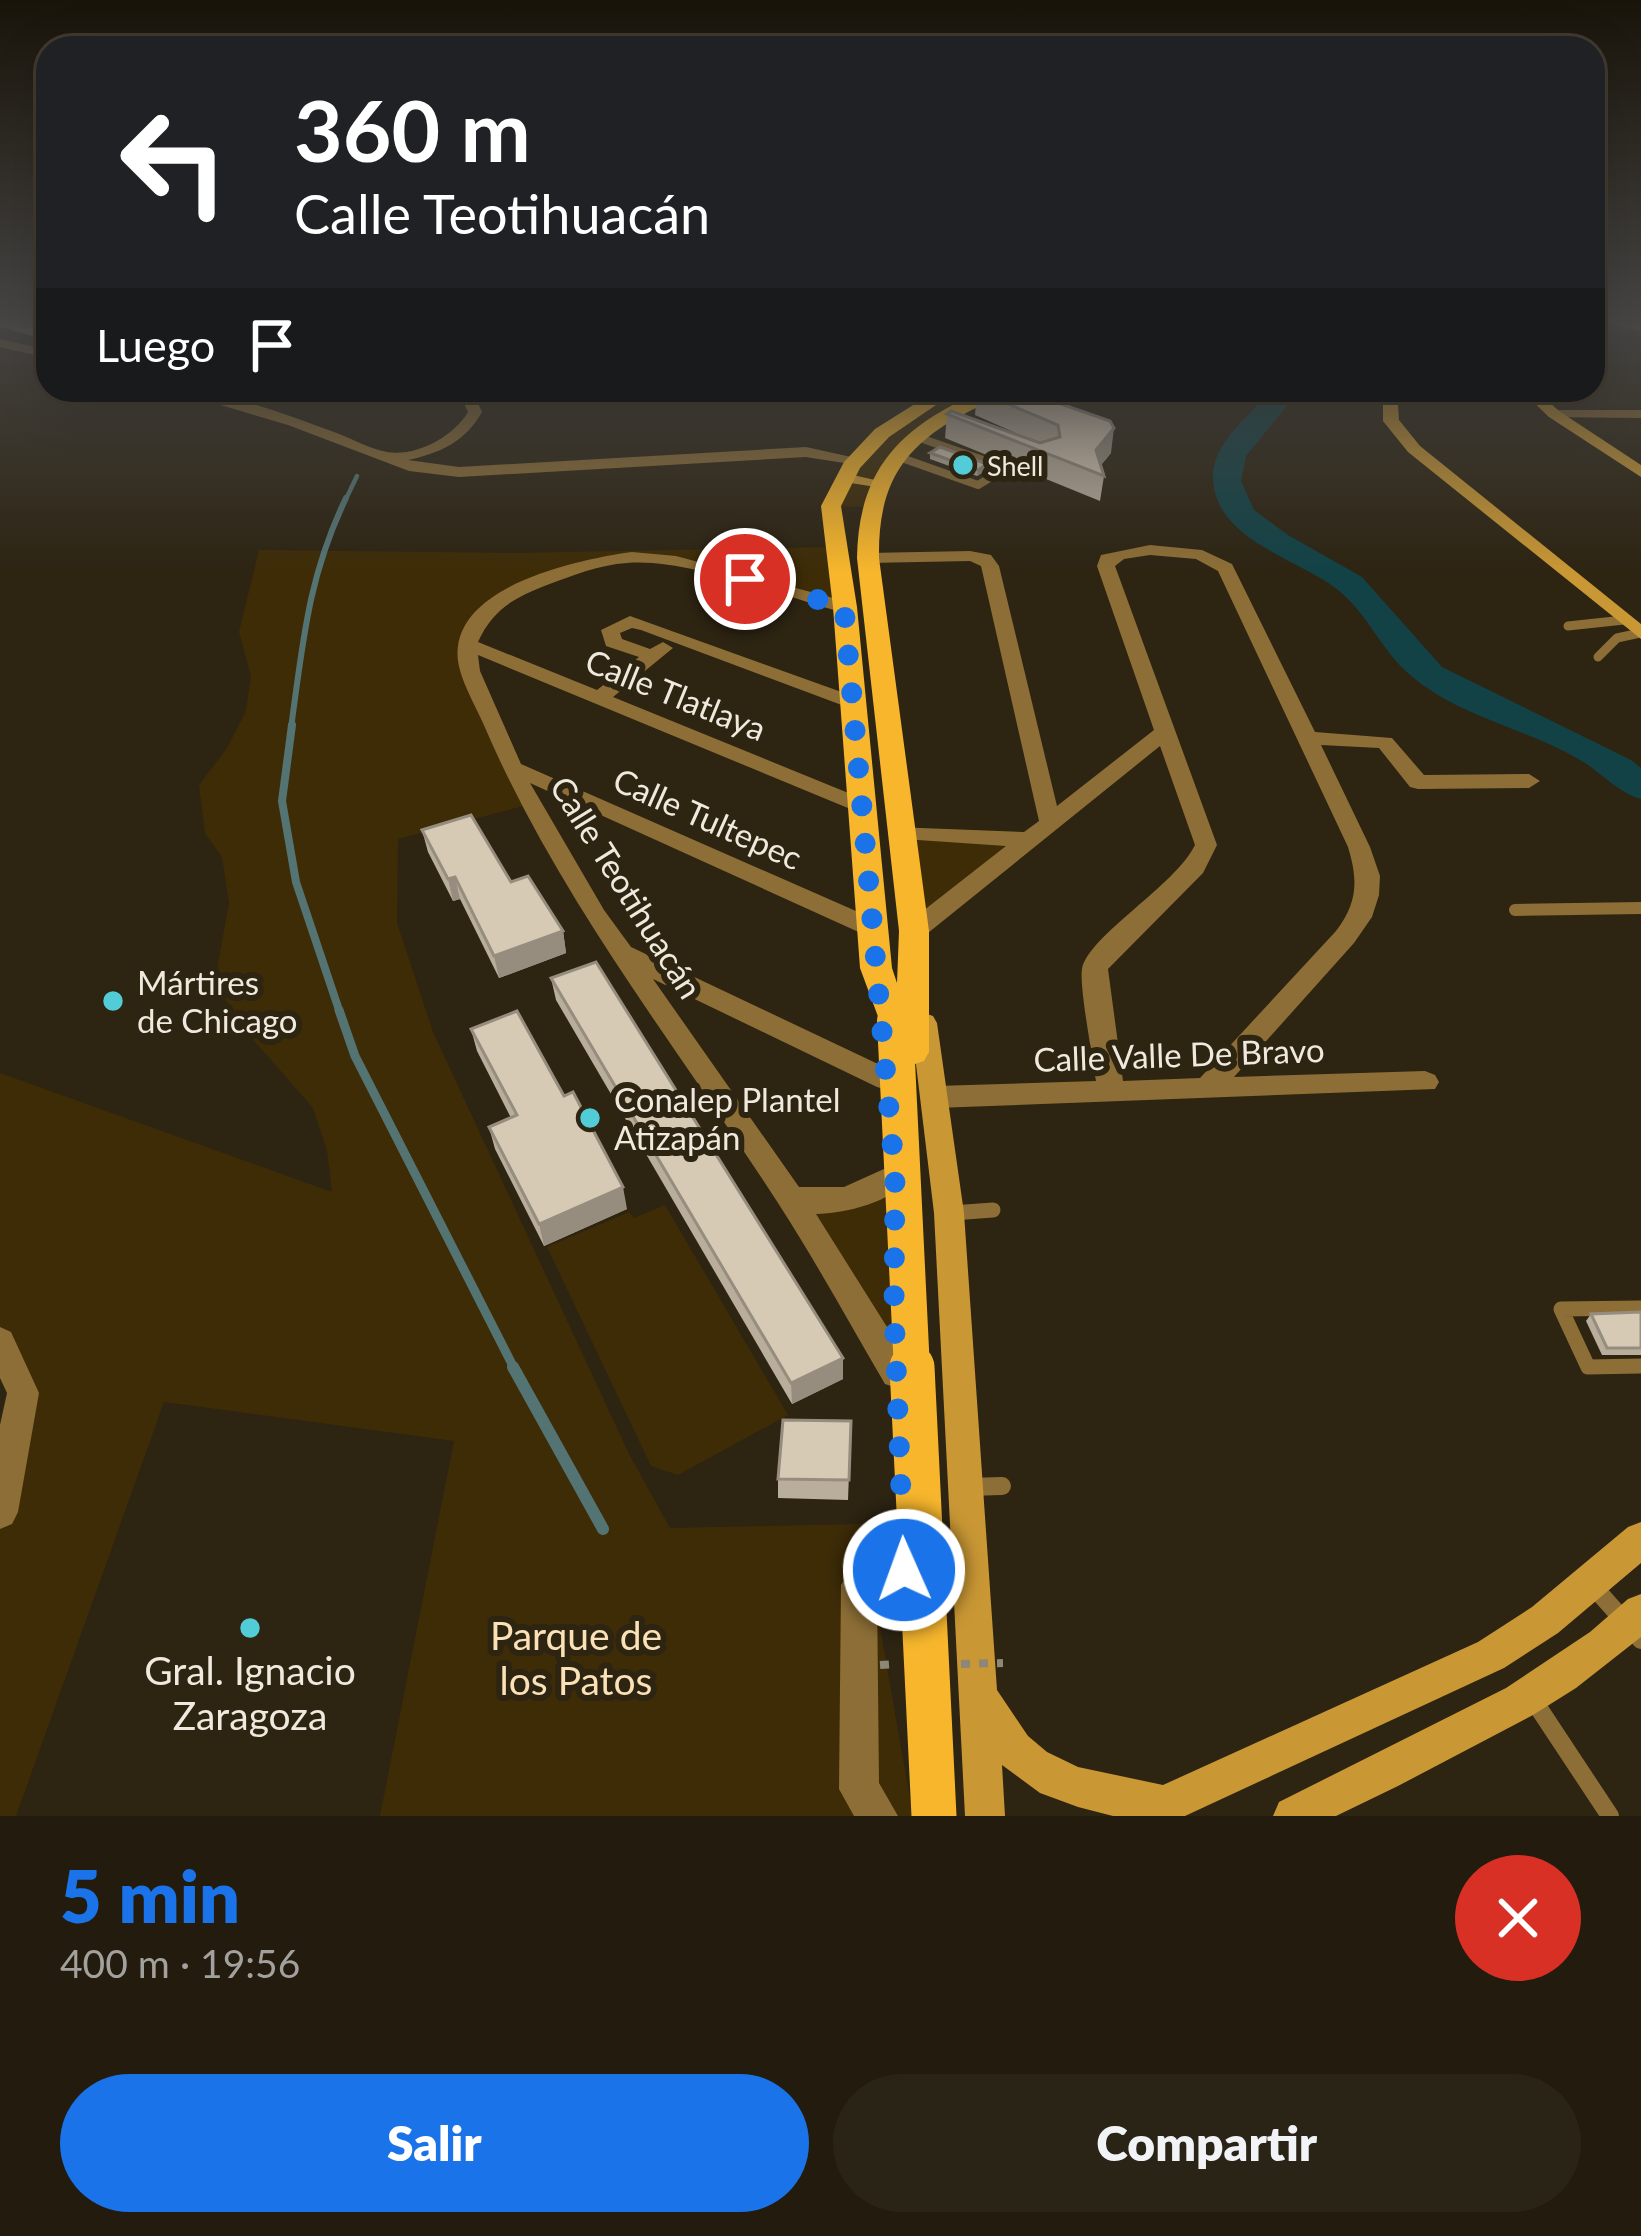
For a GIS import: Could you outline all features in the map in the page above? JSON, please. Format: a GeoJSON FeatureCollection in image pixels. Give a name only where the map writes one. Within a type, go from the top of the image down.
{"type":"FeatureCollection","features":[{"type":"Feature","properties":{"kind":"main road"},"geometry":{"type":"LineString","coordinates":[[1390,403],[1390,421],[1414,448],[1641,633]]}},
{"type":"Feature","properties":{"kind":"main road"},"geometry":{"type":"LineString","coordinates":[[1542,403],[1641,472]]}},
{"type":"Feature","properties":{"kind":"main road"},"geometry":{"type":"LineString","coordinates":[[951,414],[896,456],[872,492],[868,558],[949,1213],[986,1816]]}},
{"type":"Feature","properties":{"kind":"main road"},"geometry":{"type":"LineString","coordinates":[[913,1816],[894,1309],[895,1176],[854,703],[833,547],[833,502],[850,469],[894,423],[951,414]]}},
{"type":"Feature","properties":{"kind":"main road"},"geometry":{"type":"LineString","coordinates":[[850,469],[872,492]]}},
{"type":"Feature","properties":{"kind":"main road"},"geometry":{"type":"LineString","coordinates":[[833,502],[872,492]]}},
{"type":"Feature","properties":{"kind":"main road"},"geometry":{"type":"LineString","coordinates":[[876,968],[903,1022],[956,1816]]}},
{"type":"Feature","properties":{"kind":"main road"},"geometry":{"type":"LineString","coordinates":[[916,969],[903,1022],[934,1816]]}},
{"type":"Feature","properties":{"kind":"main road"},"geometry":{"type":"LineString","coordinates":[[894,1309],[914,1356],[926,1411],[946,1816]]}},
{"type":"Feature","properties":{"kind":"main road"},"geometry":{"type":"LineString","coordinates":[[976,1689],[1009,1748],[1042,1776],[1151,1810],[1491,1655],[1545,1620],[1641,1540]]}},
{"type":"Feature","properties":{"kind":"main road"},"geometry":{"type":"LineString","coordinates":[[1293,1816],[1530,1695],[1636,1625]]}},
{"type":"Feature","properties":{"kind":"street"},"geometry":{"type":"LineString","coordinates":[[223,403],[293,422],[415,468],[485,469],[806,452],[850,469]]}},
{"type":"Feature","properties":{"kind":"street"},"geometry":{"type":"LineString","coordinates":[[471,403],[475,412],[450,450],[455,458],[485,469]]}},
{"type":"Feature","properties":{"kind":"street"},"geometry":{"type":"LineString","coordinates":[[1554,414],[1641,414]]}},
{"type":"Feature","properties":{"kind":"street"},"geometry":{"type":"LineString","coordinates":[[387,458],[423,452],[458,434]]}},
{"type":"Feature","properties":{"kind":"street"},"geometry":{"type":"LineString","coordinates":[[1111,1092],[1095,969],[1104,954],[1195,868],[1206,845],[1106,566],[1113,555],[1191,553],[1219,560],[1310,737],[1368,876],[1360,917],[1345,937],[1206,1090]]}},
{"type":"Feature","properties":{"kind":"street"},"geometry":{"type":"LineString","coordinates":[[467,644],[480,616],[508,595],[588,563],[632,557],[676,561],[844,607]]}},
{"type":"Feature","properties":{"kind":"street"},"geometry":{"type":"LineString","coordinates":[[868,558],[985,559],[1050,822]]}},
{"type":"Feature","properties":{"kind":"street"},"geometry":{"type":"LineString","coordinates":[[653,656],[613,642],[610,630],[630,622],[854,703]]}},
{"type":"Feature","properties":{"kind":"street"},"geometry":{"type":"LineString","coordinates":[[599,698],[677,637]]}},
{"type":"Feature","properties":{"kind":"street","name":"Calle Tlatlaya"},"geometry":{"type":"LineString","coordinates":[[467,644],[860,806]]}},
{"type":"Feature","properties":{"kind":"street","name":"Calle Teotihuacán"},"geometry":{"type":"LineString","coordinates":[[467,644],[470,671],[524,794],[620,952],[790,1197],[897,1373]]}},
{"type":"Feature","properties":{"kind":"street"},"geometry":{"type":"LineString","coordinates":[[914,931],[1165,731]]}},
{"type":"Feature","properties":{"kind":"street"},"geometry":{"type":"LineString","coordinates":[[1310,737],[1384,742],[1418,782],[1529,781]]}},
{"type":"Feature","properties":{"kind":"street","name":"Calle Tultepec"},"geometry":{"type":"LineString","coordinates":[[516,769],[872,928]]}},
{"type":"Feature","properties":{"kind":"street"},"geometry":{"type":"LineString","coordinates":[[903,832],[1027,840]]}},
{"type":"Feature","properties":{"kind":"street"},"geometry":{"type":"LineString","coordinates":[[620,952],[887,1080]]}},
{"type":"Feature","properties":{"kind":"street","name":"Calle Valle De Bravo"},"geometry":{"type":"LineString","coordinates":[[936,1097],[1425,1082]]}},
{"type":"Feature","properties":{"kind":"street"},"geometry":{"type":"LineString","coordinates":[[790,1197],[817,1205],[845,1201],[895,1176]]}},
{"type":"Feature","properties":{"kind":"street"},"geometry":{"type":"LineString","coordinates":[[0,1342],[23,1393],[0,1512]]}},
{"type":"Feature","properties":{"kind":"street"},"geometry":{"type":"LineString","coordinates":[[878,1816],[859,1789],[860,1585],[902,1524]]}},
{"type":"Feature","properties":{"kind":"lane"},"geometry":{"type":"LineString","coordinates":[[896,456],[978,485],[1006,468],[917,436]]}},
{"type":"Feature","properties":{"kind":"lane"},"geometry":{"type":"LineString","coordinates":[[1568,626],[1624,620]]}},
{"type":"Feature","properties":{"kind":"lane"},"geometry":{"type":"LineString","coordinates":[[1598,657],[1617,638],[1641,633]]}},
{"type":"Feature","properties":{"kind":"lane"},"geometry":{"type":"LineString","coordinates":[[1515,910],[1641,908]]}},
{"type":"Feature","properties":{"kind":"lane"},"geometry":{"type":"LineString","coordinates":[[949,1213],[993,1210]]}},
{"type":"Feature","properties":{"kind":"lane"},"geometry":{"type":"LineString","coordinates":[[1641,1308],[1561,1309],[1588,1367],[1641,1366]]}},
{"type":"Feature","properties":{"kind":"lane"},"geometry":{"type":"LineString","coordinates":[[967,1487],[1002,1486]]}},
{"type":"Feature","properties":{"kind":"lane"},"geometry":{"type":"LineString","coordinates":[[1590,1583],[1636,1625]]}},
{"type":"Feature","properties":{"kind":"lane"},"geometry":{"type":"LineString","coordinates":[[1530,1695],[1610,1816]]}},
{"type":"Feature","properties":{"kind":"green space"},"geometry":{"type":"Polygon","coordinates":[[[933,403],[972,403],[927,428],[867,507],[831,506],[851,466],[933,403]]]}},
{"type":"Feature","properties":{"kind":"green space","name":"Parque de los Patos"},"geometry":{"type":"Polygon","coordinates":[[[833,547],[845,607],[676,561],[632,557],[507,594],[467,644],[531,804],[398,839],[397,923],[433,1032],[629,1454],[670,1528],[862,1524],[913,1816],[380,1816],[454,1441],[164,1402],[16,1816],[0,1816],[0,1512],[23,1393],[0,1342],[0,1073],[332,1192],[327,1150],[313,1108],[237,1021],[215,981],[229,903],[222,857],[205,833],[199,785],[227,748],[246,711],[251,676],[239,632],[259,550],[515,553],[833,547]]]}},
{"type":"Feature","properties":{"kind":"green space"},"geometry":{"type":"Polygon","coordinates":[[[903,832],[1027,840],[914,931],[903,832]]]}},
{"type":"Feature","properties":{"kind":"green space"},"geometry":{"type":"Polygon","coordinates":[[[895,1176],[897,1373],[790,1197],[817,1205],[895,1176]]]}},
{"type":"Feature","properties":{"kind":"green space"},"geometry":{"type":"Polygon","coordinates":[[[665,1205],[788,1415],[678,1475],[651,1466],[547,1247],[629,1212],[634,1218],[665,1205]]]}},
{"type":"Feature","properties":{"kind":"building"},"geometry":{"type":"Polygon","coordinates":[[[1005,403],[1058,403],[1110,421],[1114,428],[1096,450],[1104,476],[947,414],[951,411],[1040,443],[1060,437],[1058,425],[1005,403]]]}},
{"type":"Feature","properties":{"kind":"building"},"geometry":{"type":"Polygon","coordinates":[[[940,447],[987,464],[978,470],[930,453],[940,447]]]}},
{"type":"Feature","properties":{"kind":"building"},"geometry":{"type":"Polygon","coordinates":[[[471,815],[511,882],[528,876],[563,931],[494,956],[455,877],[448,879],[422,830],[471,815]]]}},
{"type":"Feature","properties":{"kind":"building"},"geometry":{"type":"Polygon","coordinates":[[[596,962],[843,1358],[791,1383],[551,978],[596,962]]]}},
{"type":"Feature","properties":{"kind":"building"},"geometry":{"type":"Polygon","coordinates":[[[517,1011],[564,1096],[573,1092],[623,1187],[539,1224],[489,1127],[517,1115],[471,1029],[517,1011]]]}},
{"type":"Feature","properties":{"kind":"building"},"geometry":{"type":"Polygon","coordinates":[[[1641,1312],[1641,1348],[1607,1348],[1591,1314],[1641,1312]]]}},
{"type":"Feature","properties":{"kind":"building"},"geometry":{"type":"Polygon","coordinates":[[[783,1420],[851,1421],[849,1480],[778,1479],[783,1420]]]}},
{"type":"Feature","properties":{"kind":"waterway"},"geometry":{"type":"LineString","coordinates":[[1275,403],[1248,431],[1228,468],[1232,500],[1243,516],[1277,542],[1351,584],[1430,674],[1592,751],[1641,787]]}},
{"type":"Feature","properties":{"kind":"waterway"},"geometry":{"type":"LineString","coordinates":[[345,501],[357,476]]}},
{"type":"Feature","properties":{"kind":"waterway"},"geometry":{"type":"LineString","coordinates":[[291,728],[315,583],[346,498]]}},
{"type":"Feature","properties":{"kind":"waterway"},"geometry":{"type":"LineString","coordinates":[[292,725],[282,801],[296,882],[340,1013]]}},
{"type":"Feature","properties":{"kind":"waterway"},"geometry":{"type":"LineString","coordinates":[[339,1010],[355,1056],[515,1370]]}},
{"type":"Feature","properties":{"kind":"waterway"},"geometry":{"type":"LineString","coordinates":[[513,1367],[603,1529]]}},
{"type":"Feature","properties":{"kind":"place","name":"Shell"},"geometry":{"type":"Point","coordinates":[963,465]}},
{"type":"Feature","properties":{"kind":"place","name":"Mártires de Chicago"},"geometry":{"type":"Point","coordinates":[113,1001]}},
{"type":"Feature","properties":{"kind":"place","name":"Conalep Plantel Atizapán"},"geometry":{"type":"Point","coordinates":[590,1118]}},
{"type":"Feature","properties":{"kind":"place","name":"Gral. Ignacio Zaragoza"},"geometry":{"type":"Point","coordinates":[250,1628]}},
{"type":"Feature","properties":{"kind":"route"},"geometry":{"type":"LineString","coordinates":[[745,579],[844,607],[895,1176],[894,1309],[904,1570]]}}]}
